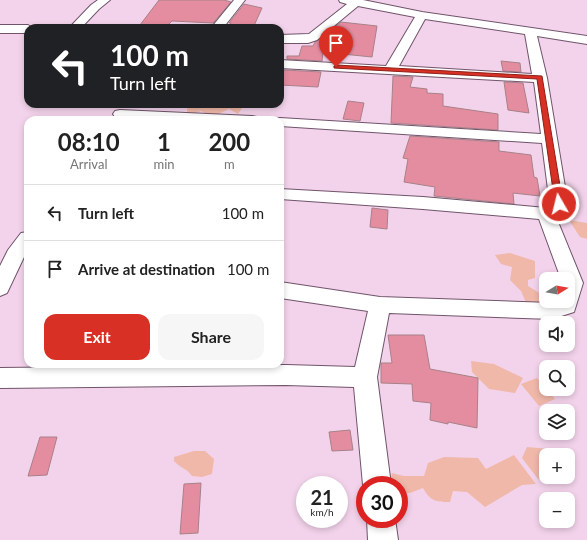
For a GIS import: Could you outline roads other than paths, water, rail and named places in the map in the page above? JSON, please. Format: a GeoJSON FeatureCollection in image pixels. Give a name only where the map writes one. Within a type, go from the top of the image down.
{"type":"FeatureCollection","features":[{"type":"Feature","properties":{"kind":"street"},"geometry":{"type":"LineString","coordinates":[[79,24],[95,7],[105,0]]}},
{"type":"Feature","properties":{"kind":"street"},"geometry":{"type":"LineString","coordinates":[[220,24],[240,0]]}},
{"type":"Feature","properties":{"kind":"street"},"geometry":{"type":"LineString","coordinates":[[344,0],[357,1],[422,15],[587,40]]}},
{"type":"Feature","properties":{"kind":"street"},"geometry":{"type":"LineString","coordinates":[[284,39],[308,39],[313,37],[357,1]]}},
{"type":"Feature","properties":{"kind":"street"},"geometry":{"type":"LineString","coordinates":[[391,69],[422,15]]}},
{"type":"Feature","properties":{"kind":"street"},"geometry":{"type":"LineString","coordinates":[[0,29],[24,29]]}},
{"type":"Feature","properties":{"kind":"street"},"geometry":{"type":"LineString","coordinates":[[284,194],[546,214],[555,212],[559,204],[540,78],[530,31]]}},
{"type":"Feature","properties":{"kind":"street"},"geometry":{"type":"LineString","coordinates":[[284,64],[540,78]]}},
{"type":"Feature","properties":{"kind":"street"},"geometry":{"type":"LineString","coordinates":[[121,113],[177,116]]}},
{"type":"Feature","properties":{"kind":"street"},"geometry":{"type":"LineString","coordinates":[[284,122],[550,139]]}},
{"type":"Feature","properties":{"kind":"street"},"geometry":{"type":"LineString","coordinates":[[546,214],[569,272]]}},
{"type":"Feature","properties":{"kind":"street"},"geometry":{"type":"LineString","coordinates":[[0,288],[14,255],[24,243]]}},
{"type":"Feature","properties":{"kind":"street"},"geometry":{"type":"LineString","coordinates":[[284,291],[380,305],[552,312],[561,308]]}},
{"type":"Feature","properties":{"kind":"street"},"geometry":{"type":"LineString","coordinates":[[376,476],[365,377],[380,305]]}},
{"type":"Feature","properties":{"kind":"street"},"geometry":{"type":"LineString","coordinates":[[0,378],[286,375],[365,377]]}},
{"type":"Feature","properties":{"kind":"street"},"geometry":{"type":"LineString","coordinates":[[382,528],[383,540]]}}]}
